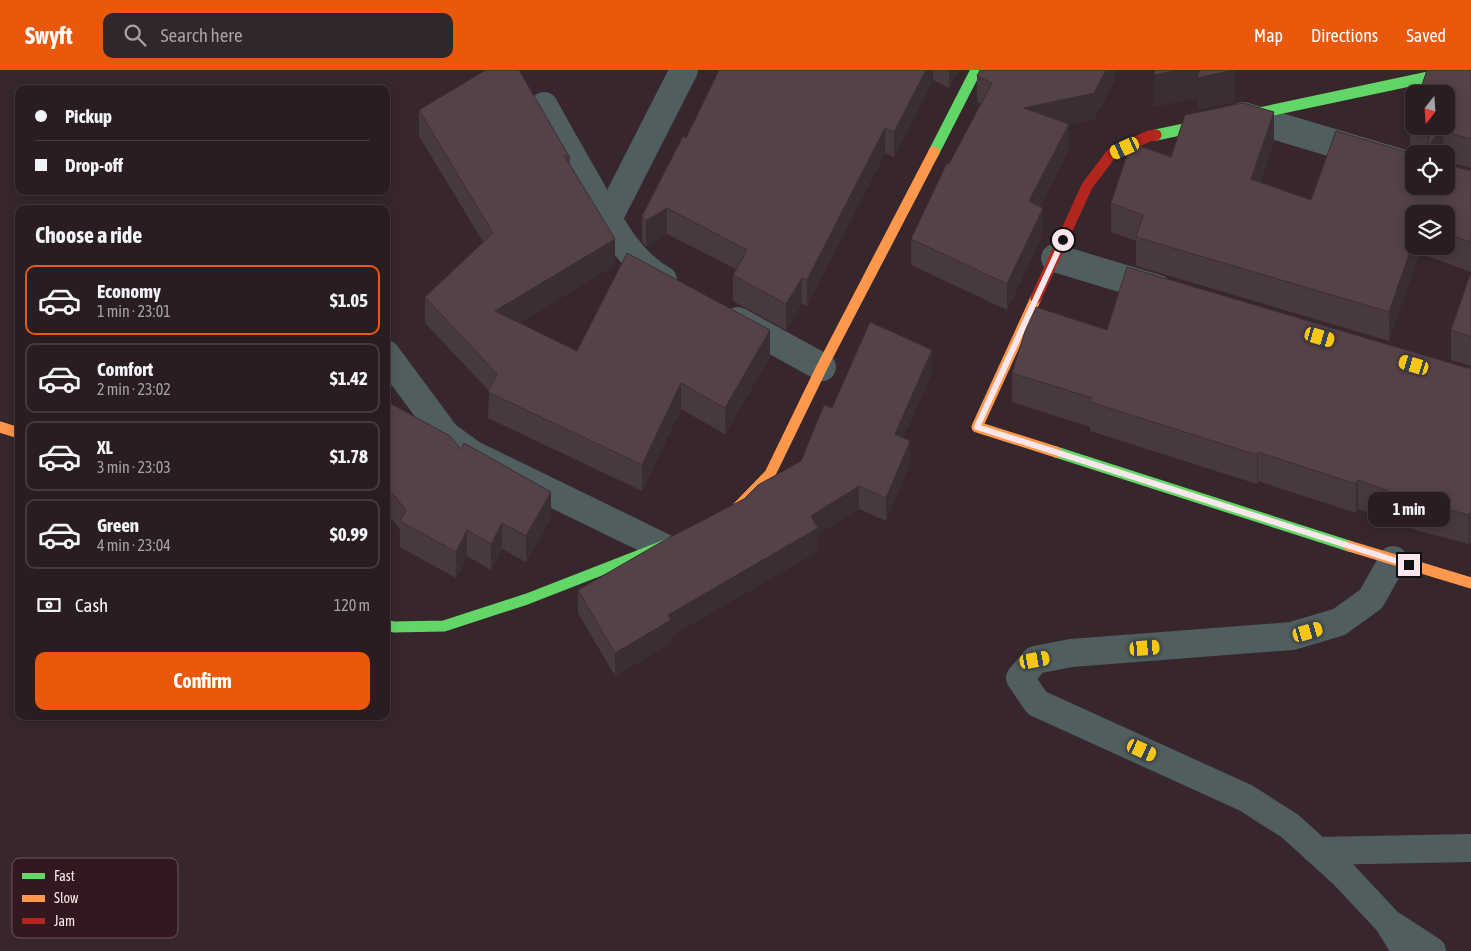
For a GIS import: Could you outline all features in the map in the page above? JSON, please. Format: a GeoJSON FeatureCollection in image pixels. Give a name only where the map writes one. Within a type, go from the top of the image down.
{"type":"FeatureCollection","features":[{"type":"Feature","properties":{"kind":"street"},"geometry":{"type":"LineString","coordinates":[[608,219],[684,70]]}},
{"type":"Feature","properties":{"kind":"street"},"geometry":{"type":"LineString","coordinates":[[720,517],[737,508],[770,474],[822,367],[976,70]]}},
{"type":"Feature","properties":{"kind":"street"},"geometry":{"type":"LineString","coordinates":[[1461,70],[1150,136],[1112,153],[1088,186],[977,427],[1393,560],[1471,583]]}},
{"type":"Feature","properties":{"kind":"street"},"geometry":{"type":"LineString","coordinates":[[544,106],[627,249],[651,274],[685,292]]}},
{"type":"Feature","properties":{"kind":"street"},"geometry":{"type":"LineString","coordinates":[[1242,116],[1405,164]]}},
{"type":"Feature","properties":{"kind":"street"},"geometry":{"type":"LineString","coordinates":[[1055,258],[1178,295]]}},
{"type":"Feature","properties":{"kind":"street"},"geometry":{"type":"LineString","coordinates":[[720,311],[822,367]]}},
{"type":"Feature","properties":{"kind":"street"},"geometry":{"type":"LineString","coordinates":[[390,359],[446,435],[472,454],[671,542]]}},
{"type":"Feature","properties":{"kind":"street"},"geometry":{"type":"LineString","coordinates":[[0,427],[15,432]]}},
{"type":"Feature","properties":{"kind":"street"},"geometry":{"type":"LineString","coordinates":[[390,626],[444,626],[527,599],[671,542]]}},
{"type":"Feature","properties":{"kind":"street"},"geometry":{"type":"LineString","coordinates":[[1393,560],[1371,599],[1339,622],[1292,636],[1071,653],[1035,660],[1020,678],[1037,702],[1246,798],[1290,826],[1344,875],[1388,922],[1406,951]]}},
{"type":"Feature","properties":{"kind":"street"},"geometry":{"type":"LineString","coordinates":[[1318,851],[1471,848]]}},
{"type":"Feature","properties":{"kind":"street"},"geometry":{"type":"LineString","coordinates":[[1388,922],[1432,951]]}},
{"type":"Feature","properties":{"kind":"building"},"geometry":{"type":"Polygon","coordinates":[[[486,70],[519,70],[570,158],[564,155],[615,239],[495,311],[577,351],[627,253],[770,330],[725,408],[681,383],[642,465],[488,392],[497,374],[425,297],[493,233],[419,110],[486,70]]]}},
{"type":"Feature","properties":{"kind":"building"},"geometry":{"type":"Polygon","coordinates":[[[719,70],[926,70],[894,132],[885,128],[807,280],[802,278],[786,304],[733,275],[747,250],[667,208],[646,221],[642,216],[683,136],[686,138],[719,70]]]}},
{"type":"Feature","properties":{"kind":"building"},"geometry":{"type":"Polygon","coordinates":[[[980,70],[1106,70],[1094,93],[1024,108],[1069,124],[1029,201],[1043,208],[1007,284],[911,239],[947,163],[949,164],[992,83],[977,76],[980,70]]]}},
{"type":"Feature","properties":{"kind":"building"},"geometry":{"type":"Polygon","coordinates":[[[1155,70],[1177,70],[1154,75],[1155,70]]]}},
{"type":"Feature","properties":{"kind":"building"},"geometry":{"type":"Polygon","coordinates":[[[1200,70],[1234,70],[1197,78],[1200,70]]]}},
{"type":"Feature","properties":{"kind":"building"},"geometry":{"type":"Polygon","coordinates":[[[1427,70],[1471,70],[1471,139],[1455,134],[1455,85],[1422,85],[1427,70]]]}},
{"type":"Feature","properties":{"kind":"building"},"geometry":{"type":"Polygon","coordinates":[[[1243,103],[1274,112],[1251,179],[1311,200],[1336,131],[1405,152],[1405,195],[1455,195],[1455,167],[1471,170],[1471,242],[1455,237],[1455,205],[1405,205],[1405,255],[1409,255],[1389,312],[1136,237],[1143,215],[1111,203],[1131,143],[1171,157],[1185,115],[1243,103]]]}},
{"type":"Feature","properties":{"kind":"building"},"geometry":{"type":"Polygon","coordinates":[[[1429,135],[1439,135],[1435,137],[1431,145],[1427,145],[1429,135]]]}},
{"type":"Feature","properties":{"kind":"building"},"geometry":{"type":"Polygon","coordinates":[[[1127,267],[1471,368],[1471,513],[1469,515],[1416,501],[1358,480],[1356,484],[1258,452],[1257,455],[1090,402],[1092,398],[1012,373],[1027,325],[1036,307],[1107,330],[1127,267]]]}},
{"type":"Feature","properties":{"kind":"building"},"geometry":{"type":"Polygon","coordinates":[[[1471,272],[1471,337],[1451,330],[1471,272]]]}},
{"type":"Feature","properties":{"kind":"building"},"geometry":{"type":"Polygon","coordinates":[[[870,322],[932,350],[895,434],[910,441],[886,498],[859,486],[811,516],[818,528],[668,615],[671,620],[615,653],[578,590],[663,541],[744,499],[758,485],[801,461],[824,405],[832,408],[870,322]]]}},
{"type":"Feature","properties":{"kind":"building"},"geometry":{"type":"Polygon","coordinates":[[[390,403],[450,436],[461,449],[464,443],[551,492],[526,536],[502,523],[491,544],[467,530],[456,552],[400,521],[406,510],[390,491],[390,403]]]}},
{"type":"Feature","properties":{"kind":"traffic: fast"},"geometry":{"type":"LineString","coordinates":[[934,152],[976,70]]}},
{"type":"Feature","properties":{"kind":"traffic: fast"},"geometry":{"type":"LineString","coordinates":[[1156,135],[1461,70]]}},
{"type":"Feature","properties":{"kind":"traffic: fast"},"geometry":{"type":"LineString","coordinates":[[1056,452],[1349,546]]}},
{"type":"Feature","properties":{"kind":"traffic: fast"},"geometry":{"type":"LineString","coordinates":[[390,626],[444,626],[527,599],[668,544]]}},
{"type":"Feature","properties":{"kind":"traffic: slow"},"geometry":{"type":"LineString","coordinates":[[735,510],[770,474],[822,367],[934,152]]}},
{"type":"Feature","properties":{"kind":"traffic: slow"},"geometry":{"type":"LineString","coordinates":[[1036,298],[977,427],[1056,452]]}},
{"type":"Feature","properties":{"kind":"traffic: slow"},"geometry":{"type":"LineString","coordinates":[[0,427],[15,432]]}},
{"type":"Feature","properties":{"kind":"traffic: slow"},"geometry":{"type":"LineString","coordinates":[[1349,546],[1471,583]]}},
{"type":"Feature","properties":{"kind":"traffic: jam"},"geometry":{"type":"LineString","coordinates":[[1036,298],[1087,186],[1112,153],[1149,136],[1156,135]]}},
{"type":"Feature","properties":{"kind":"route"},"geometry":{"type":"LineString","coordinates":[[1063,240],[977,427],[1409,565]]}}]}
